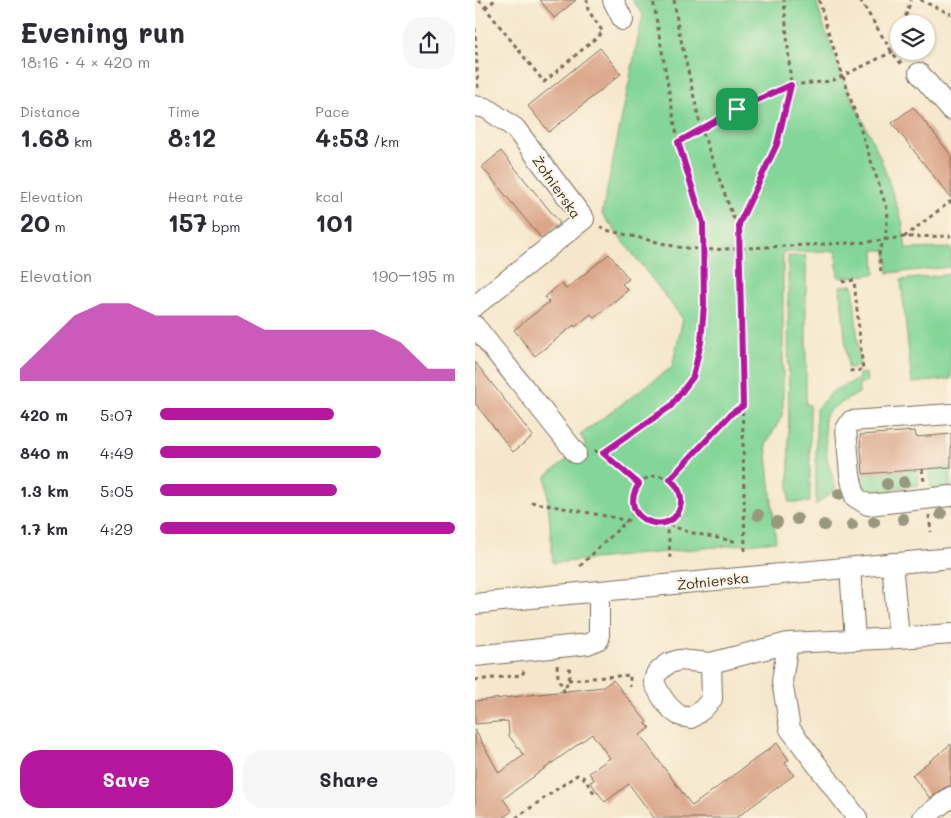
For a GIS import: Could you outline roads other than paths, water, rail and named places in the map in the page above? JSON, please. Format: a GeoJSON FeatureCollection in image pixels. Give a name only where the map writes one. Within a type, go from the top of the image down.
{"type":"FeatureCollection","features":[{"type":"Feature","properties":{"kind":"street"},"geometry":{"type":"LineString","coordinates":[[613,0],[623,20]]}},
{"type":"Feature","properties":{"kind":"street"},"geometry":{"type":"LineString","coordinates":[[919,73],[951,110]]}},
{"type":"Feature","properties":{"kind":"street","name":"Żołnierska"},"geometry":{"type":"LineString","coordinates":[[475,306],[584,219],[515,128],[486,108],[477,106]]}},
{"type":"Feature","properties":{"kind":"street"},"geometry":{"type":"LineString","coordinates":[[475,326],[576,453]]}},
{"type":"Feature","properties":{"kind":"street"},"geometry":{"type":"LineString","coordinates":[[951,414],[851,421],[846,428],[850,475],[855,497],[868,505],[951,496]]}},
{"type":"Feature","properties":{"kind":"street","name":"Żołnierska"},"geometry":{"type":"LineString","coordinates":[[475,604],[951,558]]}},
{"type":"Feature","properties":{"kind":"street"},"geometry":{"type":"LineString","coordinates":[[892,563],[899,638]]}},
{"type":"Feature","properties":{"kind":"street"},"geometry":{"type":"LineString","coordinates":[[850,568],[855,640]]}},
{"type":"Feature","properties":{"kind":"street"},"geometry":{"type":"LineString","coordinates":[[475,656],[588,644],[599,639],[599,592]]}},
{"type":"Feature","properties":{"kind":"street"},"geometry":{"type":"LineString","coordinates":[[711,663],[788,642],[951,634]]}},
{"type":"Feature","properties":{"kind":"street"},"geometry":{"type":"LineString","coordinates":[[788,642],[782,681],[790,729],[857,818]]}},
{"type":"Feature","properties":{"kind":"street"},"geometry":{"type":"LineString","coordinates":[[923,818],[951,797]]}}]}
